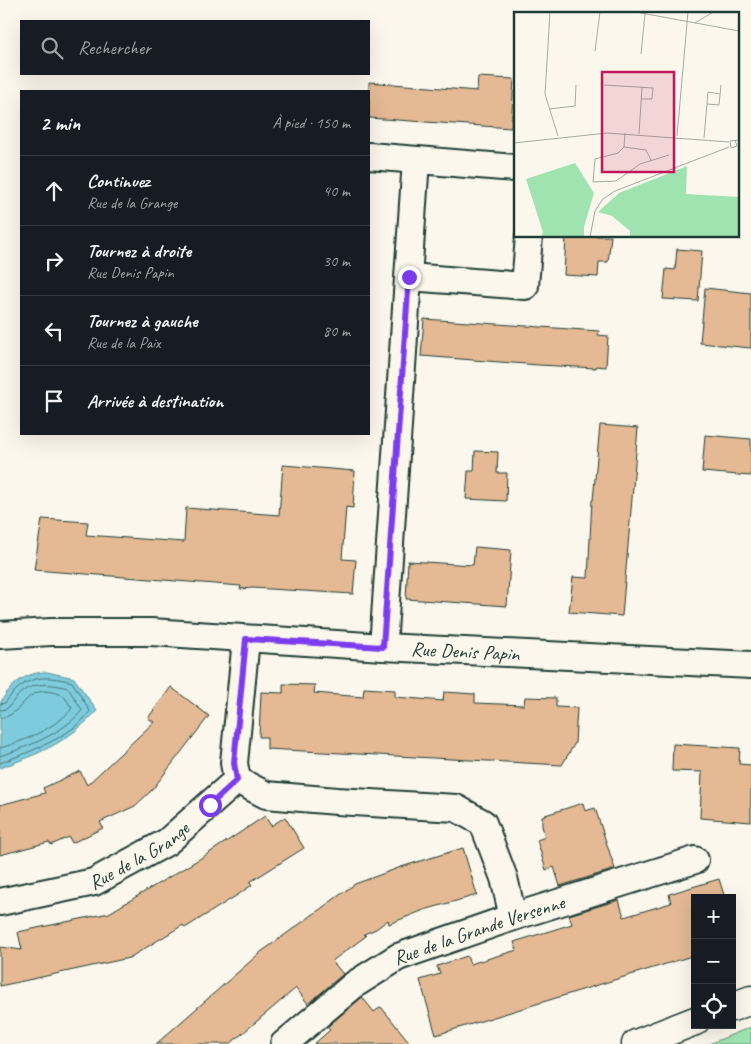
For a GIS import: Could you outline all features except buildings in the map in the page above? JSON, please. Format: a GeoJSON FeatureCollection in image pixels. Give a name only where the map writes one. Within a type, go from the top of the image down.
{"type":"FeatureCollection","features":[{"type":"Feature","properties":{"kind":"main road"},"geometry":{"type":"LineString","coordinates":[[736,1006],[751,1000]]}},
{"type":"Feature","properties":{"kind":"main road"},"geometry":{"type":"LineString","coordinates":[[636,1044],[691,1023]]}},
{"type":"Feature","properties":{"kind":"street"},"geometry":{"type":"LineString","coordinates":[[370,156],[514,168]]}},
{"type":"Feature","properties":{"kind":"street"},"geometry":{"type":"LineString","coordinates":[[383,647],[416,160]]}},
{"type":"Feature","properties":{"kind":"street"},"geometry":{"type":"LineString","coordinates":[[409,277],[525,286],[529,238]]}},
{"type":"Feature","properties":{"kind":"street","name":"Rue Denis Papin"},"geometry":{"type":"LineString","coordinates":[[0,635],[51,632],[151,632],[383,647],[751,665]]}},
{"type":"Feature","properties":{"kind":"street"},"geometry":{"type":"LineString","coordinates":[[246,639],[234,763],[237,780],[266,795],[456,808],[483,823],[504,878],[513,917]]}},
{"type":"Feature","properties":{"kind":"street","name":"Rue de la Grange"},"geometry":{"type":"LineString","coordinates":[[0,902],[94,882],[167,842],[237,780]]}},
{"type":"Feature","properties":{"kind":"street","name":"Rue de la Grande Versenne"},"geometry":{"type":"LineString","coordinates":[[284,1044],[355,984],[398,957],[513,917],[695,860]]}},
{"type":"Feature","properties":{"kind":"green space"},"geometry":{"type":"Polygon","coordinates":[[[751,1027],[751,1044],[709,1044],[751,1027]]]}},
{"type":"Feature","properties":{"kind":"water"},"geometry":{"type":"Polygon","coordinates":[[[47,672],[74,678],[97,711],[64,739],[28,758],[0,768],[0,704],[8,691],[19,681],[32,674],[47,672]]]}},
{"type":"Feature","properties":{"kind":"route"},"geometry":{"type":"LineString","coordinates":[[210,805],[237,780],[234,763],[246,639],[383,647],[409,277]]}}]}
